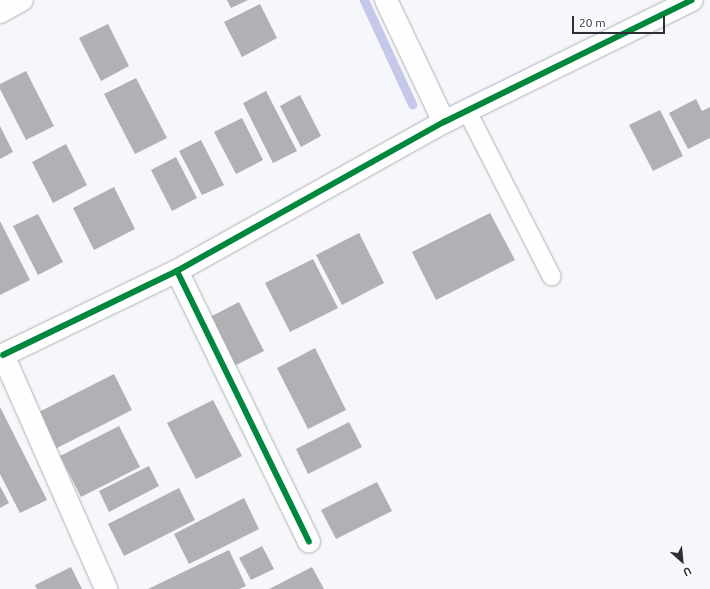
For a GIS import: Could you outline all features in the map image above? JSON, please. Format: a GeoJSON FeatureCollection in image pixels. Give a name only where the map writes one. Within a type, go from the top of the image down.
{"type":"FeatureCollection","features":[{"type":"Feature","properties":{"kind":"street"},"geometry":{"type":"LineString","coordinates":[[0,12],[22,0]]}},
{"type":"Feature","properties":{"kind":"street"},"geometry":{"type":"LineString","coordinates":[[386,0],[444,122]]}},
{"type":"Feature","properties":{"kind":"street"},"geometry":{"type":"LineString","coordinates":[[106,589],[1,356],[177,271],[444,122],[692,0]]}},
{"type":"Feature","properties":{"kind":"street"},"geometry":{"type":"LineString","coordinates":[[177,271],[309,542]]}},
{"type":"Feature","properties":{"kind":"lane"},"geometry":{"type":"LineString","coordinates":[[467,111],[552,277]]}},
{"type":"Feature","properties":{"kind":"building"},"geometry":{"type":"Polygon","coordinates":[[[227,0],[248,0],[231,8],[227,0]]]}},
{"type":"Feature","properties":{"kind":"building"},"geometry":{"type":"Polygon","coordinates":[[[260,4],[277,38],[242,57],[224,22],[260,4]]]}},
{"type":"Feature","properties":{"kind":"building"},"geometry":{"type":"Polygon","coordinates":[[[108,24],[129,66],[101,81],[79,38],[108,24]]]}},
{"type":"Feature","properties":{"kind":"building"},"geometry":{"type":"Polygon","coordinates":[[[26,71],[54,126],[26,140],[0,89],[0,84],[26,71]]]}},
{"type":"Feature","properties":{"kind":"building"},"geometry":{"type":"Polygon","coordinates":[[[136,78],[167,138],[135,154],[104,94],[136,78]]]}},
{"type":"Feature","properties":{"kind":"building"},"geometry":{"type":"Polygon","coordinates":[[[266,91],[297,151],[273,163],[243,103],[266,91]]]}},
{"type":"Feature","properties":{"kind":"building"},"geometry":{"type":"Polygon","coordinates":[[[300,95],[321,136],[301,147],[280,106],[300,95]]]}},
{"type":"Feature","properties":{"kind":"building"},"geometry":{"type":"Polygon","coordinates":[[[696,99],[702,111],[710,107],[710,138],[688,149],[669,113],[696,99]]]}},
{"type":"Feature","properties":{"kind":"building"},"geometry":{"type":"Polygon","coordinates":[[[660,110],[683,156],[653,171],[629,125],[660,110]]]}},
{"type":"Feature","properties":{"kind":"building"},"geometry":{"type":"Polygon","coordinates":[[[242,118],[263,160],[236,174],[214,132],[242,118]]]}},
{"type":"Feature","properties":{"kind":"building"},"geometry":{"type":"Polygon","coordinates":[[[0,126],[13,152],[0,159],[0,126]]]}},
{"type":"Feature","properties":{"kind":"building"},"geometry":{"type":"Polygon","coordinates":[[[201,140],[224,185],[202,195],[179,151],[201,140]]]}},
{"type":"Feature","properties":{"kind":"building"},"geometry":{"type":"Polygon","coordinates":[[[66,144],[87,185],[53,203],[32,162],[66,144]]]}},
{"type":"Feature","properties":{"kind":"building"},"geometry":{"type":"Polygon","coordinates":[[[176,157],[197,198],[172,211],[151,170],[176,157]]]}},
{"type":"Feature","properties":{"kind":"building"},"geometry":{"type":"Polygon","coordinates":[[[114,187],[135,229],[94,250],[73,208],[114,187]]]}},
{"type":"Feature","properties":{"kind":"building"},"geometry":{"type":"Polygon","coordinates":[[[490,213],[515,260],[436,300],[412,252],[490,213]]]}},
{"type":"Feature","properties":{"kind":"building"},"geometry":{"type":"Polygon","coordinates":[[[38,214],[63,262],[38,275],[13,226],[38,214]]]}},
{"type":"Feature","properties":{"kind":"building"},"geometry":{"type":"Polygon","coordinates":[[[0,221],[30,280],[0,295],[0,221]]]}},
{"type":"Feature","properties":{"kind":"building"},"geometry":{"type":"Polygon","coordinates":[[[359,233],[384,283],[342,305],[316,255],[359,233]]]}},
{"type":"Feature","properties":{"kind":"building"},"geometry":{"type":"Polygon","coordinates":[[[313,259],[338,308],[290,332],[265,283],[313,259]]]}},
{"type":"Feature","properties":{"kind":"building"},"geometry":{"type":"Polygon","coordinates":[[[239,302],[264,351],[234,366],[210,317],[239,302]]]}},
{"type":"Feature","properties":{"kind":"building"},"geometry":{"type":"Polygon","coordinates":[[[315,348],[346,410],[308,429],[277,368],[315,348]]]}},
{"type":"Feature","properties":{"kind":"building"},"geometry":{"type":"Polygon","coordinates":[[[114,374],[132,410],[55,449],[37,413],[114,374]]]}},
{"type":"Feature","properties":{"kind":"building"},"geometry":{"type":"Polygon","coordinates":[[[213,400],[242,456],[196,479],[167,423],[213,400]]]}},
{"type":"Feature","properties":{"kind":"building"},"geometry":{"type":"Polygon","coordinates":[[[0,407],[47,500],[20,513],[0,474],[0,407]]]}},
{"type":"Feature","properties":{"kind":"building"},"geometry":{"type":"Polygon","coordinates":[[[349,422],[362,447],[308,474],[296,449],[349,422]]]}},
{"type":"Feature","properties":{"kind":"building"},"geometry":{"type":"Polygon","coordinates":[[[119,426],[140,467],[81,497],[60,456],[119,426]]]}},
{"type":"Feature","properties":{"kind":"building"},"geometry":{"type":"Polygon","coordinates":[[[149,466],[159,486],[109,512],[99,491],[149,466]]]}},
{"type":"Feature","properties":{"kind":"building"},"geometry":{"type":"Polygon","coordinates":[[[377,482],[392,511],[336,539],[321,510],[377,482]]]}},
{"type":"Feature","properties":{"kind":"building"},"geometry":{"type":"Polygon","coordinates":[[[0,486],[9,503],[0,508],[0,486]]]}},
{"type":"Feature","properties":{"kind":"building"},"geometry":{"type":"Polygon","coordinates":[[[179,488],[195,520],[124,556],[108,524],[179,488]]]}},
{"type":"Feature","properties":{"kind":"building"},"geometry":{"type":"Polygon","coordinates":[[[244,498],[259,529],[189,564],[174,534],[244,498]]]}},
{"type":"Feature","properties":{"kind":"building"},"geometry":{"type":"Polygon","coordinates":[[[262,546],[274,569],[251,580],[239,558],[262,546]]]}},
{"type":"Feature","properties":{"kind":"building"},"geometry":{"type":"Polygon","coordinates":[[[229,550],[246,586],[239,589],[148,589],[229,550]]]}},
{"type":"Feature","properties":{"kind":"building"},"geometry":{"type":"Polygon","coordinates":[[[71,567],[82,589],[37,589],[35,585],[71,567]]]}},
{"type":"Feature","properties":{"kind":"building"},"geometry":{"type":"Polygon","coordinates":[[[312,567],[324,589],[269,589],[312,567]]]}},
{"type":"Feature","properties":{"kind":"waterway"},"geometry":{"type":"LineString","coordinates":[[364,0],[412,104]]}},
{"type":"Feature","properties":{"kind":"cycle path"},"geometry":{"type":"LineString","coordinates":[[3,355],[177,271],[444,122],[692,0]]}},
{"type":"Feature","properties":{"kind":"cycle path"},"geometry":{"type":"LineString","coordinates":[[177,271],[309,542]]}}]}
